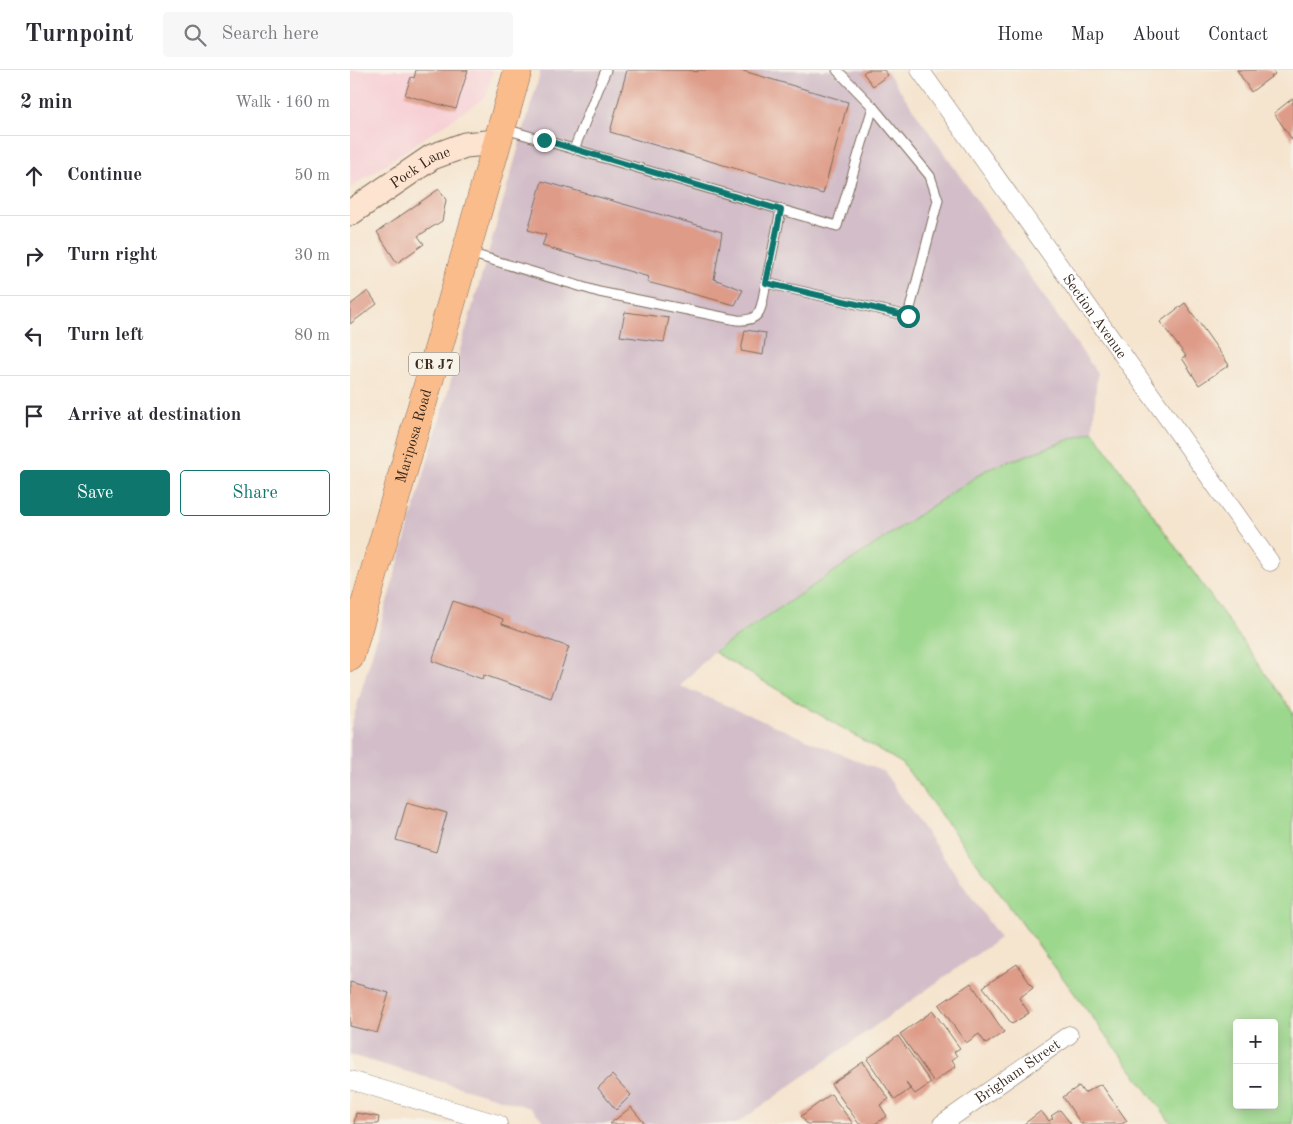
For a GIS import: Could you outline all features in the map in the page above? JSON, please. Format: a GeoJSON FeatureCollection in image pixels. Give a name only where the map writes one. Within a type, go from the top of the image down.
{"type":"FeatureCollection","features":[{"type":"Feature","properties":{"kind":"main road","name":"Mariposa Road"},"geometry":{"type":"LineString","coordinates":[[350,657],[518,70]]}},
{"type":"Feature","properties":{"kind":"street","name":"Section Avenue"},"geometry":{"type":"LineString","coordinates":[[920,70],[1270,562]]}},
{"type":"Feature","properties":{"kind":"street","name":"Pock Lane"},"geometry":{"type":"LineString","coordinates":[[350,214],[432,157],[499,135]]}},
{"type":"Feature","properties":{"kind":"street","name":"Brigham Street"},"geometry":{"type":"LineString","coordinates":[[942,1124],[1069,1035]]}},
{"type":"Feature","properties":{"kind":"street"},"geometry":{"type":"LineString","coordinates":[[350,1080],[498,1124]]}},
{"type":"Feature","properties":{"kind":"lane"},"geometry":{"type":"LineString","coordinates":[[574,149],[606,70]]}},
{"type":"Feature","properties":{"kind":"lane"},"geometry":{"type":"LineString","coordinates":[[766,283],[908,316],[938,200],[930,176],[873,107],[837,70]]}},
{"type":"Feature","properties":{"kind":"lane"},"geometry":{"type":"LineString","coordinates":[[499,135],[574,149],[837,226],[873,107]]}},
{"type":"Feature","properties":{"kind":"lane"},"geometry":{"type":"LineString","coordinates":[[465,252],[599,292],[747,321],[759,315],[781,210]]}},
{"type":"Feature","properties":{"kind":"shaded area"},"geometry":{"type":"Polygon","coordinates":[[[350,70],[493,70],[487,96],[350,188],[350,70]]]}},
{"type":"Feature","properties":{"kind":"shaded area"},"geometry":{"type":"Polygon","coordinates":[[[541,70],[886,70],[1097,373],[1093,431],[986,470],[714,651],[680,686],[884,772],[1000,938],[736,1124],[547,1124],[531,1108],[350,1055],[350,730],[541,70]]]}},
{"type":"Feature","properties":{"kind":"green space"},"geometry":{"type":"Polygon","coordinates":[[[1093,431],[1293,712],[1293,1124],[1172,1124],[903,764],[714,652],[986,470],[1093,431]]]}},
{"type":"Feature","properties":{"kind":"building"},"geometry":{"type":"Polygon","coordinates":[[[416,70],[468,70],[456,109],[405,95],[411,77],[414,78],[416,70]]]}},
{"type":"Feature","properties":{"kind":"building"},"geometry":{"type":"Polygon","coordinates":[[[627,70],[689,70],[697,72],[698,70],[740,70],[848,102],[823,194],[610,132],[627,70]]]}},
{"type":"Feature","properties":{"kind":"building"},"geometry":{"type":"Polygon","coordinates":[[[867,70],[884,70],[888,75],[873,86],[863,73],[867,70]]]}},
{"type":"Feature","properties":{"kind":"building"},"geometry":{"type":"Polygon","coordinates":[[[1237,70],[1272,70],[1275,74],[1251,92],[1237,70]]]}},
{"type":"Feature","properties":{"kind":"building"},"geometry":{"type":"Polygon","coordinates":[[[1293,98],[1293,141],[1274,113],[1293,98]]]}},
{"type":"Feature","properties":{"kind":"building"},"geometry":{"type":"Polygon","coordinates":[[[542,181],[722,232],[714,279],[743,290],[735,305],[647,282],[649,277],[542,246],[546,235],[528,230],[542,181]]]}},
{"type":"Feature","properties":{"kind":"building"},"geometry":{"type":"Polygon","coordinates":[[[439,189],[446,200],[442,221],[418,236],[424,244],[397,263],[377,232],[439,189]]]}},
{"type":"Feature","properties":{"kind":"building"},"geometry":{"type":"Polygon","coordinates":[[[368,291],[377,304],[350,324],[350,305],[368,291]]]}},
{"type":"Feature","properties":{"kind":"building"},"geometry":{"type":"Polygon","coordinates":[[[1185,303],[1229,365],[1199,385],[1182,358],[1186,356],[1160,322],[1185,303]]]}},
{"type":"Feature","properties":{"kind":"building"},"geometry":{"type":"Polygon","coordinates":[[[625,312],[669,318],[664,342],[620,336],[625,312]]]}},
{"type":"Feature","properties":{"kind":"building"},"geometry":{"type":"Polygon","coordinates":[[[745,330],[766,333],[763,355],[741,351],[745,330]]]}},
{"type":"Feature","properties":{"kind":"building"},"geometry":{"type":"Polygon","coordinates":[[[453,601],[503,619],[502,624],[569,647],[551,698],[484,675],[482,679],[432,661],[453,601]]]}},
{"type":"Feature","properties":{"kind":"building"},"geometry":{"type":"Polygon","coordinates":[[[407,802],[447,813],[436,852],[396,840],[407,802]]]}},
{"type":"Feature","properties":{"kind":"building"},"geometry":{"type":"Polygon","coordinates":[[[1017,964],[1033,988],[1019,998],[1029,1013],[1012,1024],[983,987],[1017,964]]]}},
{"type":"Feature","properties":{"kind":"building"},"geometry":{"type":"Polygon","coordinates":[[[350,982],[389,993],[377,1033],[350,1026],[350,982]]]}},
{"type":"Feature","properties":{"kind":"building"},"geometry":{"type":"Polygon","coordinates":[[[971,983],[1004,1032],[986,1044],[979,1034],[966,1043],[939,1005],[971,983]]]}},
{"type":"Feature","properties":{"kind":"building"},"geometry":{"type":"Polygon","coordinates":[[[933,1011],[960,1048],[954,1052],[957,1056],[952,1060],[956,1066],[934,1082],[900,1034],[933,1011]]]}},
{"type":"Feature","properties":{"kind":"building"},"geometry":{"type":"Polygon","coordinates":[[[898,1036],[931,1083],[915,1094],[906,1083],[910,1089],[895,1100],[867,1059],[898,1036]]]}},
{"type":"Feature","properties":{"kind":"building"},"geometry":{"type":"Polygon","coordinates":[[[863,1062],[889,1099],[880,1105],[887,1116],[875,1124],[859,1124],[831,1084],[863,1062]]]}},
{"type":"Feature","properties":{"kind":"building"},"geometry":{"type":"Polygon","coordinates":[[[612,1075],[631,1095],[616,1110],[598,1088],[612,1075]]]}},
{"type":"Feature","properties":{"kind":"building"},"geometry":{"type":"Polygon","coordinates":[[[1101,1084],[1127,1121],[1122,1124],[1081,1124],[1063,1097],[1079,1086],[1084,1093],[1101,1084]]]}},
{"type":"Feature","properties":{"kind":"building"},"geometry":{"type":"Polygon","coordinates":[[[831,1094],[853,1124],[807,1124],[801,1116],[831,1094]]]}},
{"type":"Feature","properties":{"kind":"building"},"geometry":{"type":"Polygon","coordinates":[[[631,1107],[645,1124],[610,1124],[631,1107]]]}},
{"type":"Feature","properties":{"kind":"building"},"geometry":{"type":"Polygon","coordinates":[[[1060,1110],[1071,1124],[1024,1124],[1041,1111],[1049,1121],[1053,1118],[1051,1116],[1060,1110]]]}},
{"type":"Feature","properties":{"kind":"building"},"geometry":{"type":"Polygon","coordinates":[[[356,1113],[379,1117],[378,1124],[354,1124],[356,1113]]]}},
{"type":"Feature","properties":{"kind":"route"},"geometry":{"type":"LineString","coordinates":[[544,140],[781,210],[766,283],[908,316]]}}]}
